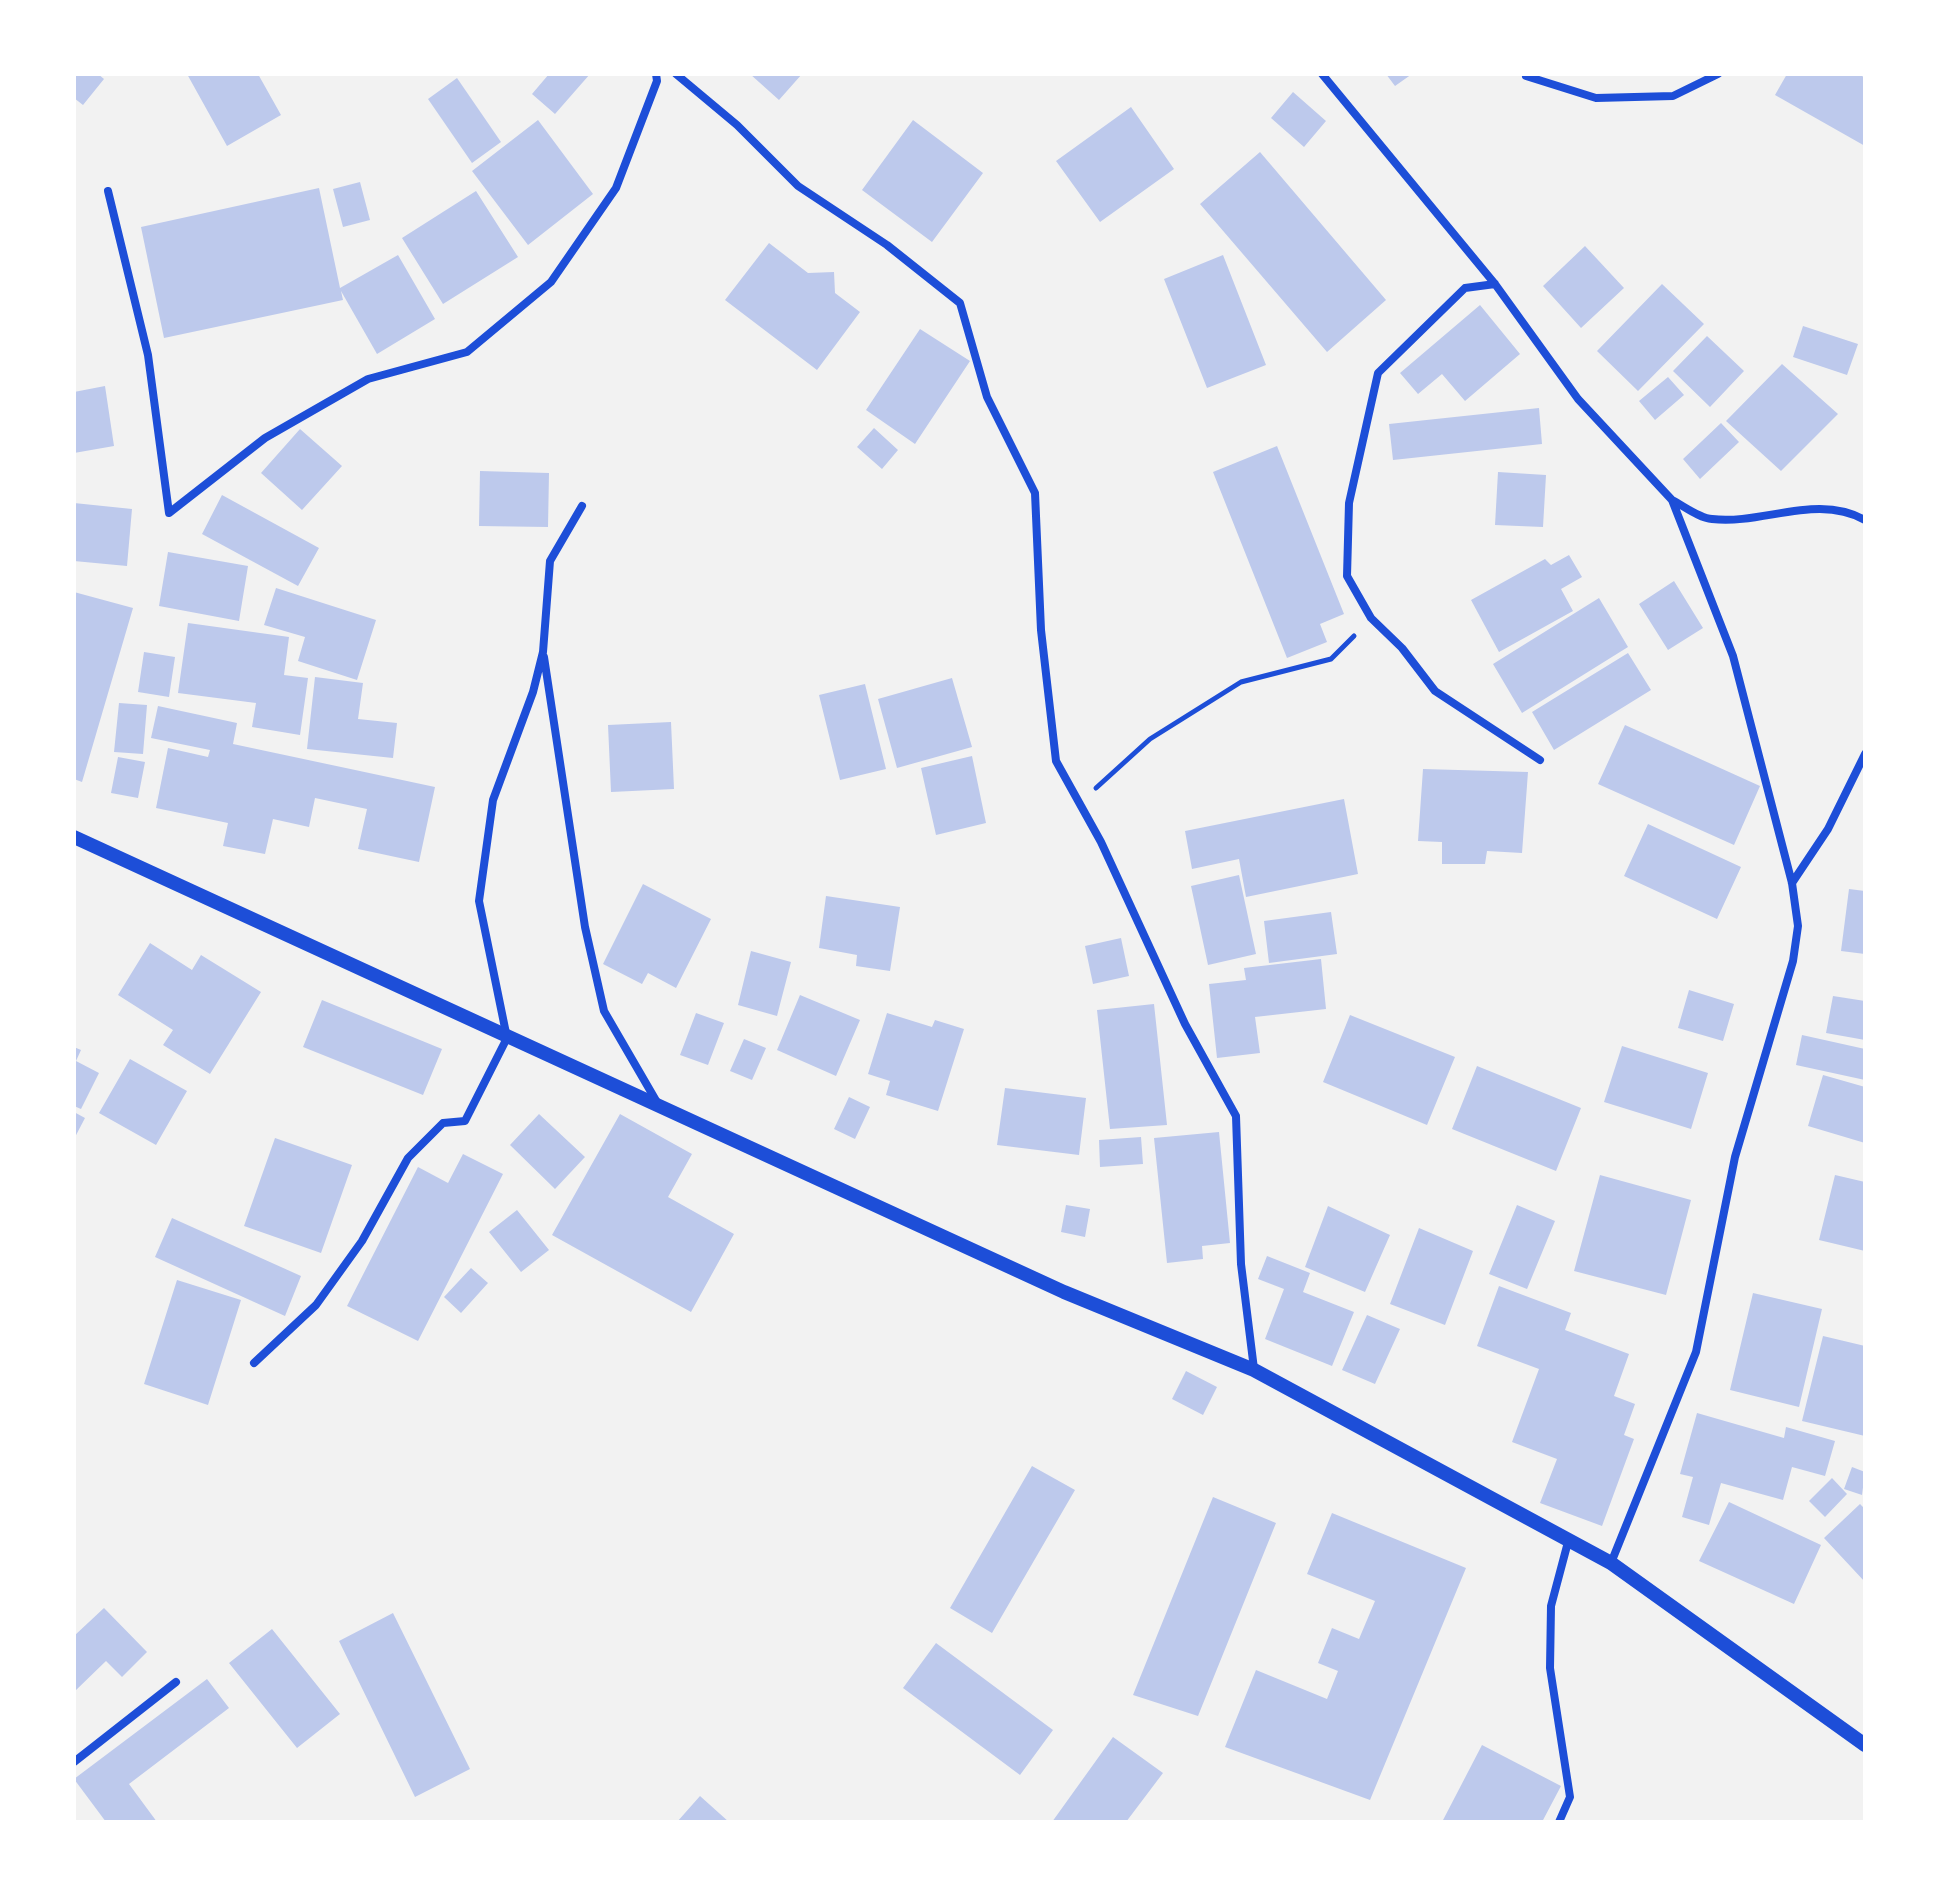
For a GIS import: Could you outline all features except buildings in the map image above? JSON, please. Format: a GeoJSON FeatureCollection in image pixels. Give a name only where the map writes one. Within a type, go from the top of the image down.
{"type":"FeatureCollection","features":[{"type":"Feature","properties":{"kind":"street"},"geometry":{"type":"LineString","coordinates":[[108,191],[148,355],[169,513],[265,438],[368,379],[467,352],[551,282],[616,188],[657,81],[656,74]]}},
{"type":"Feature","properties":{"kind":"street"},"geometry":{"type":"LineString","coordinates":[[676,74],[737,125],[798,186],[887,245],[960,303],[987,397],[1035,493],[1041,630],[1056,761],[1185,1024],[1236,1116],[1241,1264],[1254,1370]]}},
{"type":"Feature","properties":{"kind":"street"},"geometry":{"type":"LineString","coordinates":[[1322,74],[1495,284],[1578,399],[1672,500],[1709,519],[1751,519],[1795,510],[1849,511],[1865,520]]}},
{"type":"Feature","properties":{"kind":"street"},"geometry":{"type":"LineString","coordinates":[[1526,76],[1596,98],[1673,96],[1718,74]]}},
{"type":"Feature","properties":{"kind":"street"},"geometry":{"type":"LineString","coordinates":[[1495,284],[1465,288],[1378,373],[1349,503],[1347,576],[1371,618],[1402,648],[1435,691],[1540,760]]}},
{"type":"Feature","properties":{"kind":"street"},"geometry":{"type":"LineString","coordinates":[[1611,1563],[1696,1352],[1735,1157],[1793,961],[1798,926],[1792,883],[1733,656],[1672,500]]}},
{"type":"Feature","properties":{"kind":"street"},"geometry":{"type":"LineString","coordinates":[[254,1363],[316,1305],[362,1241],[408,1158],[443,1123],[465,1121],[507,1038],[479,901],[493,800],[533,692],[543,652],[550,561],[582,506]]}},
{"type":"Feature","properties":{"kind":"street"},"geometry":{"type":"LineString","coordinates":[[543,652],[585,927],[604,1011],[660,1108]]}},
{"type":"Feature","properties":{"kind":"street"},"geometry":{"type":"LineString","coordinates":[[1792,883],[1828,829],[1865,754]]}},
{"type":"Feature","properties":{"kind":"street"},"geometry":{"type":"LineString","coordinates":[[74,837],[1064,1292],[1254,1370],[1611,1563],[1865,1745]]}},
{"type":"Feature","properties":{"kind":"street"},"geometry":{"type":"LineString","coordinates":[[1559,1822],[1570,1797],[1550,1668],[1551,1606],[1568,1542]]}},
{"type":"Feature","properties":{"kind":"street"},"geometry":{"type":"LineString","coordinates":[[74,1762],[176,1682]]}},
{"type":"Feature","properties":{"kind":"path"},"geometry":{"type":"LineString","coordinates":[[1079,803],[1150,739],[1241,682],[1331,659],[1371,618]]}}]}
